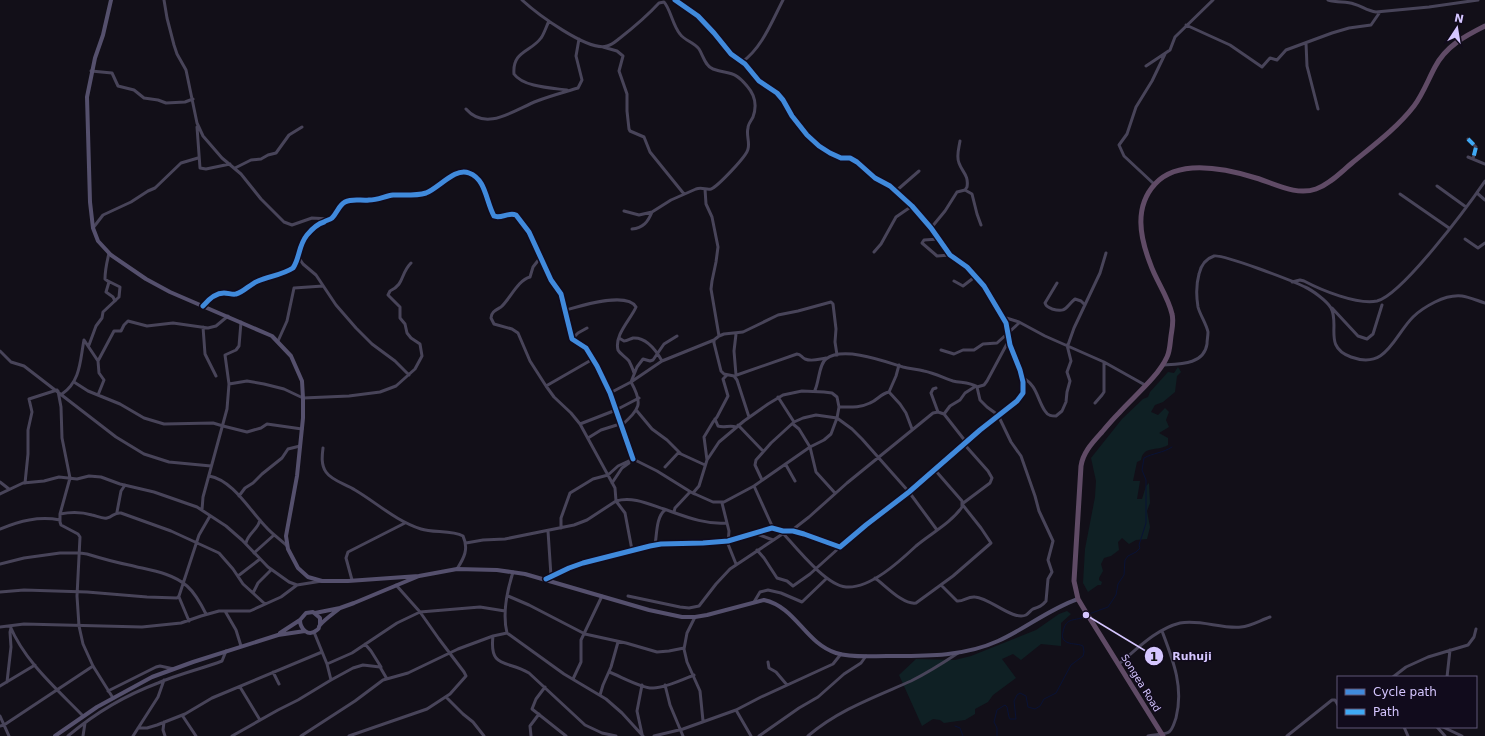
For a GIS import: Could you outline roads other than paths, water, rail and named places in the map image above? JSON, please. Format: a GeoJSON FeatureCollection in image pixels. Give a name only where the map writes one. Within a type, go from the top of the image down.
{"type":"FeatureCollection","features":[{"type":"Feature","properties":{"kind":"highway"},"geometry":{"type":"LineString","coordinates":[[1154,184],[1160,178],[1178,170],[1202,168],[1240,174],[1288,189],[1308,191],[1318,188],[1336,176],[1408,113],[1421,95],[1438,60],[1448,48],[1462,38],[1485,26]]}},
{"type":"Feature","properties":{"kind":"highway","name":"Songea Road"},"geometry":{"type":"LineString","coordinates":[[1154,184],[1145,198],[1142,207],[1140,225],[1150,264],[1167,299],[1173,316],[1169,350],[1162,365],[1146,386],[1118,413],[1084,454],[1082,462],[1074,581],[1078,599],[1163,735]]}},
{"type":"Feature","properties":{"kind":"main road"},"geometry":{"type":"LineString","coordinates":[[111,0],[103,36],[94,58],[88,89],[87,104],[90,202],[93,228],[98,241],[109,253],[146,279],[170,292],[272,336],[291,356],[302,381],[303,398],[302,429],[297,476],[286,536],[287,546],[294,563],[303,573],[313,579],[322,581],[419,576],[457,569],[497,570],[546,579],[665,614],[695,617],[754,602],[764,600],[772,601],[788,612],[812,639],[822,647],[841,654],[866,656],[959,653],[999,641],[1058,608],[1078,599]]}},
{"type":"Feature","properties":{"kind":"main road"},"geometry":{"type":"LineString","coordinates":[[278,635],[300,620],[306,613],[315,613],[340,608],[419,576]]}},
{"type":"Feature","properties":{"kind":"main road"},"geometry":{"type":"LineString","coordinates":[[55,736],[83,716],[113,698],[152,678],[226,651],[278,635],[305,631],[314,632],[340,608]]}},
{"type":"Feature","properties":{"kind":"main road"},"geometry":{"type":"LineString","coordinates":[[315,613],[320,618],[320,625]]}},
{"type":"Feature","properties":{"kind":"main road"},"geometry":{"type":"LineString","coordinates":[[300,620],[300,626],[305,631]]}},
{"type":"Feature","properties":{"kind":"street"},"geometry":{"type":"LineString","coordinates":[[164,0],[174,44],[177,54],[184,65],[193,99],[197,123],[199,166],[201,169],[206,169],[230,164]]}},
{"type":"Feature","properties":{"kind":"street"},"geometry":{"type":"LineString","coordinates":[[522,0],[549,21],[579,39],[617,51],[623,56],[619,71],[627,94],[629,129],[630,131],[644,137],[650,152],[684,194]]}},
{"type":"Feature","properties":{"kind":"street"},"geometry":{"type":"LineString","coordinates":[[675,0],[698,16],[731,54],[742,62],[759,81],[780,96],[795,120],[807,135],[819,146],[841,158],[850,158],[857,162],[875,178],[886,183],[912,206],[931,228],[950,255],[967,267],[984,286],[1003,317],[1009,340],[1023,378],[1024,389],[1020,397],[909,492],[866,525],[816,569],[793,586],[787,581],[777,578],[757,550]]}},
{"type":"Feature","properties":{"kind":"street"},"geometry":{"type":"LineString","coordinates":[[742,62],[760,43],[783,0]]}},
{"type":"Feature","properties":{"kind":"street"},"geometry":{"type":"LineString","coordinates":[[1154,184],[1124,156],[1119,145],[1127,134],[1136,107],[1166,54],[1172,47],[1175,37],[1213,0]]}},
{"type":"Feature","properties":{"kind":"street"},"geometry":{"type":"LineString","coordinates":[[1328,0],[1342,3],[1353,3],[1370,12],[1429,7],[1476,0]]}},
{"type":"Feature","properties":{"kind":"street"},"geometry":{"type":"LineString","coordinates":[[602,47],[611,44],[637,25],[659,3],[664,2],[679,34],[696,45],[711,67],[738,76],[750,90],[755,99],[755,108],[748,127],[748,153],[716,186],[712,189],[700,188],[684,194],[652,212],[634,215],[624,211]]}},
{"type":"Feature","properties":{"kind":"street"},"geometry":{"type":"LineString","coordinates":[[1186,25],[1230,45],[1262,68],[1270,58],[1277,60],[1286,50],[1349,28],[1371,25],[1380,12]]}},
{"type":"Feature","properties":{"kind":"street"},"geometry":{"type":"LineString","coordinates":[[549,21],[540,40],[519,56],[514,65],[514,74],[517,78],[528,83],[569,91]]}},
{"type":"Feature","properties":{"kind":"street"},"geometry":{"type":"LineString","coordinates":[[466,109],[480,119],[496,118],[540,100],[578,88],[582,83],[582,77],[576,54],[579,39]]}},
{"type":"Feature","properties":{"kind":"street"},"geometry":{"type":"LineString","coordinates":[[1306,43],[1307,66],[1318,109]]}},
{"type":"Feature","properties":{"kind":"street"},"geometry":{"type":"LineString","coordinates":[[1146,66],[1166,54]]}},
{"type":"Feature","properties":{"kind":"street"},"geometry":{"type":"LineString","coordinates":[[92,72],[112,73],[118,86],[134,90],[142,98],[148,100],[158,100],[169,104],[185,102],[193,99]]}},
{"type":"Feature","properties":{"kind":"street"},"geometry":{"type":"LineString","coordinates":[[197,123],[203,136],[215,150],[235,168],[261,199],[284,222],[292,225],[312,218],[330,219]]}},
{"type":"Feature","properties":{"kind":"street"},"geometry":{"type":"LineString","coordinates":[[235,168],[253,159],[259,160],[268,154],[276,153],[288,135],[302,127]]}},
{"type":"Feature","properties":{"kind":"street"},"geometry":{"type":"LineString","coordinates":[[1468,139],[1476,147],[1473,159]]}},
{"type":"Feature","properties":{"kind":"street"},"geometry":{"type":"LineString","coordinates":[[960,141],[958,160],[959,165],[968,181],[965,190]]}},
{"type":"Feature","properties":{"kind":"street"},"geometry":{"type":"LineString","coordinates":[[1468,157],[1485,164]]}},
{"type":"Feature","properties":{"kind":"street"},"geometry":{"type":"LineString","coordinates":[[93,228],[103,215],[131,202],[155,188],[180,163],[198,158]]}},
{"type":"Feature","properties":{"kind":"street"},"geometry":{"type":"LineString","coordinates":[[203,306],[207,301],[217,295],[223,293],[235,294],[258,281],[285,273],[294,266],[300,246],[307,235],[317,225],[330,219],[344,202],[354,200],[374,200],[391,196],[404,196],[428,192],[456,173],[463,171],[472,175],[483,188],[494,216],[516,215],[529,232],[551,280],[561,294],[572,339],[586,348],[610,393],[632,460]]}},
{"type":"Feature","properties":{"kind":"street"},"geometry":{"type":"LineString","coordinates":[[896,191],[919,171]]}},
{"type":"Feature","properties":{"kind":"street"},"geometry":{"type":"LineString","coordinates":[[1292,282],[1300,280],[1326,292],[1366,302],[1378,301],[1390,293],[1414,272],[1485,181]]}},
{"type":"Feature","properties":{"kind":"street"},"geometry":{"type":"LineString","coordinates":[[1437,186],[1466,207]]}},
{"type":"Feature","properties":{"kind":"street"},"geometry":{"type":"LineString","coordinates":[[705,189],[706,204],[712,217],[717,242],[717,255],[711,289],[719,336]]}},
{"type":"Feature","properties":{"kind":"street"},"geometry":{"type":"LineString","coordinates":[[931,228],[945,211],[957,192],[965,190],[972,194],[977,214],[982,225]]}},
{"type":"Feature","properties":{"kind":"street"},"geometry":{"type":"LineString","coordinates":[[1477,193],[1485,200]]}},
{"type":"Feature","properties":{"kind":"street"},"geometry":{"type":"LineString","coordinates":[[1400,194],[1449,228]]}},
{"type":"Feature","properties":{"kind":"street"},"geometry":{"type":"LineString","coordinates":[[874,252],[881,244],[896,217],[912,206]]}},
{"type":"Feature","properties":{"kind":"street"},"geometry":{"type":"LineString","coordinates":[[632,228],[641,227],[646,224],[652,212]]}},
{"type":"Feature","properties":{"kind":"street"},"geometry":{"type":"LineString","coordinates":[[939,239],[924,240],[922,243],[937,256],[950,255]]}},
{"type":"Feature","properties":{"kind":"street"},"geometry":{"type":"LineString","coordinates":[[1465,239],[1478,248],[1485,243]]}},
{"type":"Feature","properties":{"kind":"street"},"geometry":{"type":"LineString","coordinates":[[89,345],[96,326],[102,318],[103,312],[119,297],[120,287],[105,279],[105,266],[109,253]]}},
{"type":"Feature","properties":{"kind":"street"},"geometry":{"type":"LineString","coordinates":[[1023,378],[1031,384],[1046,413],[1054,416],[1064,407],[1067,390],[1070,384],[1067,372],[1071,363],[1071,357],[1067,345],[1100,273],[1106,253]]}},
{"type":"Feature","properties":{"kind":"street"},"geometry":{"type":"LineString","coordinates":[[297,255],[303,264],[316,275],[340,309],[372,344],[395,361],[409,375]]}},
{"type":"Feature","properties":{"kind":"street"},"geometry":{"type":"LineString","coordinates":[[1162,365],[1187,363],[1204,354],[1208,334],[1198,307],[1196,286],[1201,266],[1209,258],[1215,256],[1225,257],[1306,288],[1331,307],[1358,336],[1367,339],[1373,334],[1382,305]]}},
{"type":"Feature","properties":{"kind":"street"},"geometry":{"type":"LineString","coordinates":[[540,258],[533,267],[530,277],[523,279],[505,302],[492,313],[491,318],[494,324],[500,327],[512,329],[518,333],[530,361],[546,386],[554,397],[580,424],[616,491],[616,501],[625,513],[632,550]]}},
{"type":"Feature","properties":{"kind":"street"},"geometry":{"type":"LineString","coordinates":[[229,384],[247,381],[264,384],[284,389],[303,398],[349,396],[380,392],[396,386],[409,375],[421,360],[422,356],[421,346],[407,333],[405,324],[400,318],[400,307],[389,297],[388,293],[399,285],[405,270],[411,263]]}},
{"type":"Feature","properties":{"kind":"street"},"geometry":{"type":"LineString","coordinates":[[954,281],[963,286],[976,276]]}},
{"type":"Feature","properties":{"kind":"street"},"geometry":{"type":"LineString","coordinates":[[108,281],[106,293],[113,297],[115,301]]}},
{"type":"Feature","properties":{"kind":"street"},"geometry":{"type":"LineString","coordinates":[[1056,283],[1045,303],[1048,308],[1061,311],[1064,310],[1075,299],[1081,301],[1085,305]]}},
{"type":"Feature","properties":{"kind":"street"},"geometry":{"type":"LineString","coordinates":[[278,342],[287,321],[294,288],[323,286]]}},
{"type":"Feature","properties":{"kind":"street"},"geometry":{"type":"LineString","coordinates":[[1331,307],[1335,341],[1338,349],[1352,358],[1369,360],[1382,356],[1414,316],[1439,300],[1454,296],[1462,296],[1485,303]]}},
{"type":"Feature","properties":{"kind":"street"},"geometry":{"type":"LineString","coordinates":[[566,310],[593,303],[616,300],[634,303],[636,307],[622,331],[619,338],[618,349],[629,362],[634,373]]}},
{"type":"Feature","properties":{"kind":"street"},"geometry":{"type":"LineString","coordinates":[[610,393],[631,382],[662,362],[714,340],[719,336],[743,332],[778,315],[832,302],[836,328],[834,338],[837,355]]}},
{"type":"Feature","properties":{"kind":"street"},"geometry":{"type":"LineString","coordinates":[[98,361],[114,331],[121,331],[128,321],[147,326],[173,323],[212,327],[216,326],[228,316]]}},
{"type":"Feature","properties":{"kind":"street"},"geometry":{"type":"LineString","coordinates":[[1003,317],[1019,322],[1045,336],[1104,362],[1146,386]]}},
{"type":"Feature","properties":{"kind":"street"},"geometry":{"type":"LineString","coordinates":[[202,510],[203,497],[227,409],[229,384],[225,355],[236,350],[239,346],[241,322]]}},
{"type":"Feature","properties":{"kind":"street"},"geometry":{"type":"LineString","coordinates":[[941,350],[951,355],[963,350],[974,350],[983,344],[997,343],[1019,322]]}},
{"type":"Feature","properties":{"kind":"street"},"geometry":{"type":"LineString","coordinates":[[203,327],[206,357],[216,376]]}},
{"type":"Feature","properties":{"kind":"street"},"geometry":{"type":"LineString","coordinates":[[572,339],[578,333],[587,328]]}},
{"type":"Feature","properties":{"kind":"street"},"geometry":{"type":"LineString","coordinates":[[736,334],[734,351],[735,375],[749,417]]}},
{"type":"Feature","properties":{"kind":"street"},"geometry":{"type":"LineString","coordinates":[[588,438],[601,430],[620,425],[637,411],[639,398],[631,382],[634,373],[643,359],[650,361],[653,360],[668,341],[678,336]]}},
{"type":"Feature","properties":{"kind":"street"},"geometry":{"type":"LineString","coordinates":[[619,338],[624,341],[633,338],[642,340],[658,354],[662,362]]}},
{"type":"Feature","properties":{"kind":"street"},"geometry":{"type":"LineString","coordinates":[[62,394],[70,388],[78,373],[84,340],[89,345],[98,361],[99,372],[104,378],[104,382],[98,395]]}},
{"type":"Feature","properties":{"kind":"street"},"geometry":{"type":"LineString","coordinates":[[714,340],[714,346],[721,371],[727,375],[735,375],[797,354],[813,361],[837,355],[869,356],[899,366],[925,371],[976,386],[984,385],[987,382],[1009,340]]}},
{"type":"Feature","properties":{"kind":"street"},"geometry":{"type":"LineString","coordinates":[[0,351],[9,361],[24,366],[116,437],[144,454],[169,462],[211,466]]}},
{"type":"Feature","properties":{"kind":"street"},"geometry":{"type":"LineString","coordinates":[[815,390],[822,364],[829,357]]}},
{"type":"Feature","properties":{"kind":"street"},"geometry":{"type":"LineString","coordinates":[[546,386],[593,360]]}},
{"type":"Feature","properties":{"kind":"street"},"geometry":{"type":"LineString","coordinates":[[1095,403],[1104,392],[1104,362]]}},
{"type":"Feature","properties":{"kind":"street"},"geometry":{"type":"LineString","coordinates":[[839,407],[855,408],[866,405],[881,395],[889,392],[899,366]]}},
{"type":"Feature","properties":{"kind":"street"},"geometry":{"type":"LineString","coordinates":[[707,460],[704,439],[728,396],[723,379],[727,375]]}},
{"type":"Feature","properties":{"kind":"street"},"geometry":{"type":"LineString","coordinates":[[74,382],[98,395],[120,404],[144,418],[164,424],[210,422],[248,432],[261,428],[266,424],[302,429]]}},
{"type":"Feature","properties":{"kind":"street"},"geometry":{"type":"LineString","coordinates":[[944,414],[950,406],[960,400],[965,393],[976,386]]}},
{"type":"Feature","properties":{"kind":"street"},"geometry":{"type":"LineString","coordinates":[[941,585],[957,601],[977,597],[1017,615],[1026,614],[1034,608],[1038,608],[1046,601],[1048,579],[1052,572],[1048,560],[1053,541],[1039,512],[1021,456],[998,416],[980,400],[976,386]]}},
{"type":"Feature","properties":{"kind":"street"},"geometry":{"type":"LineString","coordinates":[[936,388],[931,392],[938,412]]}},
{"type":"Feature","properties":{"kind":"street"},"geometry":{"type":"LineString","coordinates":[[57,390],[61,407],[62,438],[70,478],[60,514],[60,520],[61,525],[80,536],[81,541],[77,592],[79,626],[83,644],[93,666],[113,698]]}},
{"type":"Feature","properties":{"kind":"street"},"geometry":{"type":"LineString","coordinates":[[25,483],[28,454],[28,430],[32,412],[29,399],[57,390]]}},
{"type":"Feature","properties":{"kind":"street"},"geometry":{"type":"LineString","coordinates":[[561,528],[562,518],[569,494],[593,479],[608,474],[618,466],[632,460],[657,471],[692,493],[710,501],[722,503],[754,486],[831,434],[838,418],[839,407],[838,399],[835,394],[815,390],[793,392],[778,397],[749,417],[719,442],[707,460],[700,482],[692,493],[675,508],[674,512]]}},
{"type":"Feature","properties":{"kind":"street"},"geometry":{"type":"LineString","coordinates":[[889,392],[906,413],[912,430]]}},
{"type":"Feature","properties":{"kind":"street"},"geometry":{"type":"LineString","coordinates":[[778,397],[810,447],[816,472],[835,493]]}},
{"type":"Feature","properties":{"kind":"street"},"geometry":{"type":"LineString","coordinates":[[580,424],[616,410],[639,398]]}},
{"type":"Feature","properties":{"kind":"street"},"geometry":{"type":"LineString","coordinates":[[637,411],[655,433],[664,438],[684,457],[705,465]]}},
{"type":"Feature","properties":{"kind":"street"},"geometry":{"type":"LineString","coordinates":[[546,579],[583,563],[632,550],[655,545],[702,544],[728,541],[754,534],[765,529],[773,528],[782,532],[816,569],[827,578],[836,584],[847,587],[856,586],[876,578],[900,561],[958,512],[962,504],[990,483],[992,478],[944,414],[938,412],[929,416],[835,493],[809,517],[788,531]]}},
{"type":"Feature","properties":{"kind":"street"},"geometry":{"type":"LineString","coordinates":[[762,480],[755,462],[763,451],[794,423],[803,418],[816,414],[838,418],[852,429],[909,492],[937,530]]}},
{"type":"Feature","properties":{"kind":"street"},"geometry":{"type":"LineString","coordinates":[[715,419],[718,426],[721,427],[737,426],[763,451]]}},
{"type":"Feature","properties":{"kind":"street"},"geometry":{"type":"LineString","coordinates":[[239,496],[245,488],[282,458],[288,449],[300,446]]}},
{"type":"Feature","properties":{"kind":"street"},"geometry":{"type":"LineString","coordinates":[[323,448],[323,465],[326,472],[330,476],[356,490],[405,523],[423,530],[459,534],[463,536],[466,542],[466,548],[457,569]]}},
{"type":"Feature","properties":{"kind":"street"},"geometry":{"type":"LineString","coordinates":[[665,467],[679,452]]}},
{"type":"Feature","properties":{"kind":"street"},"geometry":{"type":"LineString","coordinates":[[612,483],[622,468],[632,460]]}},
{"type":"Feature","properties":{"kind":"street"},"geometry":{"type":"LineString","coordinates":[[786,465],[796,481]]}},
{"type":"Feature","properties":{"kind":"street"},"geometry":{"type":"LineString","coordinates":[[876,578],[896,595],[912,604],[918,602],[941,585],[991,543],[935,470]]}},
{"type":"Feature","properties":{"kind":"street"},"geometry":{"type":"LineString","coordinates":[[0,494],[25,483],[44,481],[59,477],[77,479],[89,476],[101,477],[160,494],[190,504],[221,522],[246,543],[271,570],[286,581],[297,585]]}},
{"type":"Feature","properties":{"kind":"street"},"geometry":{"type":"LineString","coordinates":[[209,476],[226,483],[274,535],[287,546]]}},
{"type":"Feature","properties":{"kind":"street"},"geometry":{"type":"LineString","coordinates":[[0,482],[9,489]]}},
{"type":"Feature","properties":{"kind":"street"},"geometry":{"type":"LineString","coordinates":[[117,512],[121,492],[125,485]]}},
{"type":"Feature","properties":{"kind":"street"},"geometry":{"type":"LineString","coordinates":[[754,486],[773,528]]}},
{"type":"Feature","properties":{"kind":"street"},"geometry":{"type":"LineString","coordinates":[[466,542],[505,539],[561,528],[582,522],[620,500],[651,504],[702,522],[727,524]]}},
{"type":"Feature","properties":{"kind":"street"},"geometry":{"type":"LineString","coordinates":[[722,503],[729,532],[728,541],[736,564]]}},
{"type":"Feature","properties":{"kind":"street"},"geometry":{"type":"LineString","coordinates":[[655,545],[659,520],[665,510]]}},
{"type":"Feature","properties":{"kind":"street"},"geometry":{"type":"LineString","coordinates":[[60,514],[68,512],[90,514],[107,518],[117,512],[171,531],[219,553],[243,584],[265,604]]}},
{"type":"Feature","properties":{"kind":"street"},"geometry":{"type":"LineString","coordinates":[[189,621],[179,597],[196,543],[203,526],[210,516]]}},
{"type":"Feature","properties":{"kind":"street"},"geometry":{"type":"LineString","coordinates":[[0,529],[22,521],[42,518],[60,520]]}},
{"type":"Feature","properties":{"kind":"street"},"geometry":{"type":"LineString","coordinates":[[246,543],[248,536],[257,528],[260,520]]}},
{"type":"Feature","properties":{"kind":"street"},"geometry":{"type":"LineString","coordinates":[[352,580],[346,558],[348,552],[405,523]]}},
{"type":"Feature","properties":{"kind":"street"},"geometry":{"type":"LineString","coordinates":[[548,531],[551,576]]}},
{"type":"Feature","properties":{"kind":"street"},"geometry":{"type":"LineString","coordinates":[[628,596],[682,608],[697,607],[702,604],[716,584],[736,564],[773,540],[782,532],[788,531],[804,534],[840,547]]}},
{"type":"Feature","properties":{"kind":"street"},"geometry":{"type":"LineString","coordinates":[[754,534],[773,540]]}},
{"type":"Feature","properties":{"kind":"street"},"geometry":{"type":"LineString","coordinates":[[254,553],[274,535]]}},
{"type":"Feature","properties":{"kind":"street"},"geometry":{"type":"LineString","coordinates":[[0,564],[24,558],[80,552],[149,569],[169,576],[184,584],[197,598],[206,614]]}},
{"type":"Feature","properties":{"kind":"street"},"geometry":{"type":"LineString","coordinates":[[238,576],[260,559]]}},
{"type":"Feature","properties":{"kind":"street"},"geometry":{"type":"LineString","coordinates":[[253,593],[258,583],[271,570]]}},
{"type":"Feature","properties":{"kind":"street"},"geometry":{"type":"LineString","coordinates":[[507,633],[505,611],[508,586],[512,572]]}},
{"type":"Feature","properties":{"kind":"street"},"geometry":{"type":"LineString","coordinates":[[754,602],[760,592],[768,590],[787,595],[802,602],[827,578]]}},
{"type":"Feature","properties":{"kind":"street"},"geometry":{"type":"LineString","coordinates":[[0,627],[11,627],[24,624],[142,627],[171,624],[189,621],[206,614],[225,611],[247,612],[281,596],[297,585],[322,581]]}},
{"type":"Feature","properties":{"kind":"street"},"geometry":{"type":"LineString","coordinates":[[349,736],[417,713],[446,697],[461,682],[466,674],[420,612],[396,585]]}},
{"type":"Feature","properties":{"kind":"street"},"geometry":{"type":"LineString","coordinates":[[0,592],[24,590],[148,597],[179,597]]}},
{"type":"Feature","properties":{"kind":"street"},"geometry":{"type":"LineString","coordinates":[[508,596],[529,605],[584,634],[657,652],[684,648]]}},
{"type":"Feature","properties":{"kind":"street"},"geometry":{"type":"LineString","coordinates":[[573,679],[581,662],[580,644],[602,596]]}},
{"type":"Feature","properties":{"kind":"street"},"geometry":{"type":"LineString","coordinates":[[327,664],[347,655],[397,623],[420,612],[480,607],[505,611]]}},
{"type":"Feature","properties":{"kind":"street"},"geometry":{"type":"LineString","coordinates":[[225,611],[236,630],[241,646]]}},
{"type":"Feature","properties":{"kind":"street"},"geometry":{"type":"LineString","coordinates":[[695,617],[686,636],[684,648],[687,662],[700,691],[704,721]]}},
{"type":"Feature","properties":{"kind":"street"},"geometry":{"type":"LineString","coordinates":[[1119,664],[1152,637],[1174,625],[1187,622],[1227,627],[1242,627],[1270,617]]}},
{"type":"Feature","properties":{"kind":"street"},"geometry":{"type":"LineString","coordinates":[[11,627],[19,645],[35,665],[83,716]]}},
{"type":"Feature","properties":{"kind":"street"},"geometry":{"type":"LineString","coordinates":[[7,682],[11,647],[11,627]]}},
{"type":"Feature","properties":{"kind":"street"},"geometry":{"type":"LineString","coordinates":[[1394,676],[1406,667],[1421,660],[1468,645],[1474,637],[1476,629]]}},
{"type":"Feature","properties":{"kind":"street"},"geometry":{"type":"LineString","coordinates":[[1148,736],[1163,735],[1170,732],[1173,728],[1177,712],[1179,691],[1177,673],[1162,631]]}},
{"type":"Feature","properties":{"kind":"street"},"geometry":{"type":"LineString","coordinates":[[314,632],[327,664],[331,680]]}},
{"type":"Feature","properties":{"kind":"street"},"geometry":{"type":"LineString","coordinates":[[302,736],[355,701],[374,686],[387,679],[408,673],[450,653],[493,636],[507,633],[573,679],[600,695],[617,708],[643,735]]}},
{"type":"Feature","properties":{"kind":"street"},"geometry":{"type":"LineString","coordinates":[[493,636],[492,649],[496,659],[526,672],[545,687],[585,725],[598,732],[616,736]]}},
{"type":"Feature","properties":{"kind":"street"},"geometry":{"type":"LineString","coordinates":[[600,695],[618,642]]}},
{"type":"Feature","properties":{"kind":"street"},"geometry":{"type":"LineString","coordinates":[[365,644],[381,667],[387,679]]}},
{"type":"Feature","properties":{"kind":"street"},"geometry":{"type":"LineString","coordinates":[[1447,676],[1450,650]]}},
{"type":"Feature","properties":{"kind":"street"},"geometry":{"type":"LineString","coordinates":[[68,736],[115,704],[164,680],[222,661],[226,651]]}},
{"type":"Feature","properties":{"kind":"street"},"geometry":{"type":"LineString","coordinates":[[138,728],[147,728],[182,715],[212,698],[322,652]]}},
{"type":"Feature","properties":{"kind":"street"},"geometry":{"type":"LineString","coordinates":[[808,736],[826,722],[862,702],[928,672],[959,653]]}},
{"type":"Feature","properties":{"kind":"street"},"geometry":{"type":"LineString","coordinates":[[654,736],[679,730],[736,710],[832,664],[841,654]]}},
{"type":"Feature","properties":{"kind":"street"},"geometry":{"type":"LineString","coordinates":[[759,736],[799,708],[815,699],[844,674],[861,663],[866,656]]}},
{"type":"Feature","properties":{"kind":"street"},"geometry":{"type":"LineString","coordinates":[[768,662],[769,668],[776,672],[787,685]]}},
{"type":"Feature","properties":{"kind":"street"},"geometry":{"type":"LineString","coordinates":[[0,686],[35,665]]}},
{"type":"Feature","properties":{"kind":"street"},"geometry":{"type":"LineString","coordinates":[[232,736],[359,665],[381,667]]}},
{"type":"Feature","properties":{"kind":"street"},"geometry":{"type":"LineString","coordinates":[[0,726],[93,666]]}},
{"type":"Feature","properties":{"kind":"street"},"geometry":{"type":"LineString","coordinates":[[108,691],[156,667],[160,666],[175,669]]}},
{"type":"Feature","properties":{"kind":"street"},"geometry":{"type":"LineString","coordinates":[[273,672],[279,684]]}},
{"type":"Feature","properties":{"kind":"street"},"geometry":{"type":"LineString","coordinates":[[609,672],[622,678],[654,688],[675,683],[694,675]]}},
{"type":"Feature","properties":{"kind":"street"},"geometry":{"type":"LineString","coordinates":[[133,736],[158,697],[164,680]]}},
{"type":"Feature","properties":{"kind":"street"},"geometry":{"type":"LineString","coordinates":[[642,685],[637,711],[643,735]]}},
{"type":"Feature","properties":{"kind":"street"},"geometry":{"type":"LineString","coordinates":[[665,685],[679,730],[683,736]]}},
{"type":"Feature","properties":{"kind":"street"},"geometry":{"type":"LineString","coordinates":[[240,687],[260,720]]}},
{"type":"Feature","properties":{"kind":"street"},"geometry":{"type":"LineString","coordinates":[[545,687],[536,699],[532,708],[566,736]]}},
{"type":"Feature","properties":{"kind":"street"},"geometry":{"type":"LineString","coordinates":[[446,697],[459,711],[473,722],[484,736]]}},
{"type":"Feature","properties":{"kind":"street"},"geometry":{"type":"LineString","coordinates":[[1287,736],[1332,700],[1337,704]]}},
{"type":"Feature","properties":{"kind":"street"},"geometry":{"type":"LineString","coordinates":[[736,710],[751,736]]}},
{"type":"Feature","properties":{"kind":"street"},"geometry":{"type":"LineString","coordinates":[[531,736],[531,725],[539,714]]}},
{"type":"Feature","properties":{"kind":"street"},"geometry":{"type":"LineString","coordinates":[[182,715],[196,736]]}},
{"type":"Feature","properties":{"kind":"street"},"geometry":{"type":"LineString","coordinates":[[0,718],[9,736]]}},
{"type":"Feature","properties":{"kind":"street"},"geometry":{"type":"LineString","coordinates":[[164,722],[163,730],[165,736]]}},
{"type":"Feature","properties":{"kind":"street"},"geometry":{"type":"LineString","coordinates":[[82,736],[85,723]]}},
{"type":"Feature","properties":{"kind":"street"},"geometry":{"type":"LineString","coordinates":[[1438,728],[1445,736]]}},
{"type":"Feature","properties":{"kind":"street"},"geometry":{"type":"LineString","coordinates":[[1445,728],[1462,736]]}},
{"type":"Feature","properties":{"kind":"waterway"},"geometry":{"type":"LineString","coordinates":[[1089,614],[1108,607],[1116,595],[1118,584],[1124,575],[1125,560],[1128,556],[1140,548],[1139,545],[1146,523],[1146,480],[1142,470],[1144,458],[1172,447]]}},
{"type":"Feature","properties":{"kind":"waterway"},"geometry":{"type":"LineString","coordinates":[[997,736],[997,728],[994,722],[997,710],[1005,705],[1007,707],[1010,719],[1016,719],[1014,701],[1017,695],[1020,693],[1026,696],[1028,707],[1035,709],[1040,706],[1044,699],[1056,693],[1071,665],[1083,656],[1084,652],[1083,646],[1069,643],[1064,640],[1062,636],[1064,627],[1069,621],[1086,616]]}},
{"type":"Feature","properties":{"kind":"waterway"},"geometry":{"type":"LineString","coordinates":[[955,726],[960,728],[963,736]]}},
{"type":"Feature","properties":{"kind":"place","name":"Ruhuji"},"geometry":{"type":"Point","coordinates":[1086,615]}}]}
